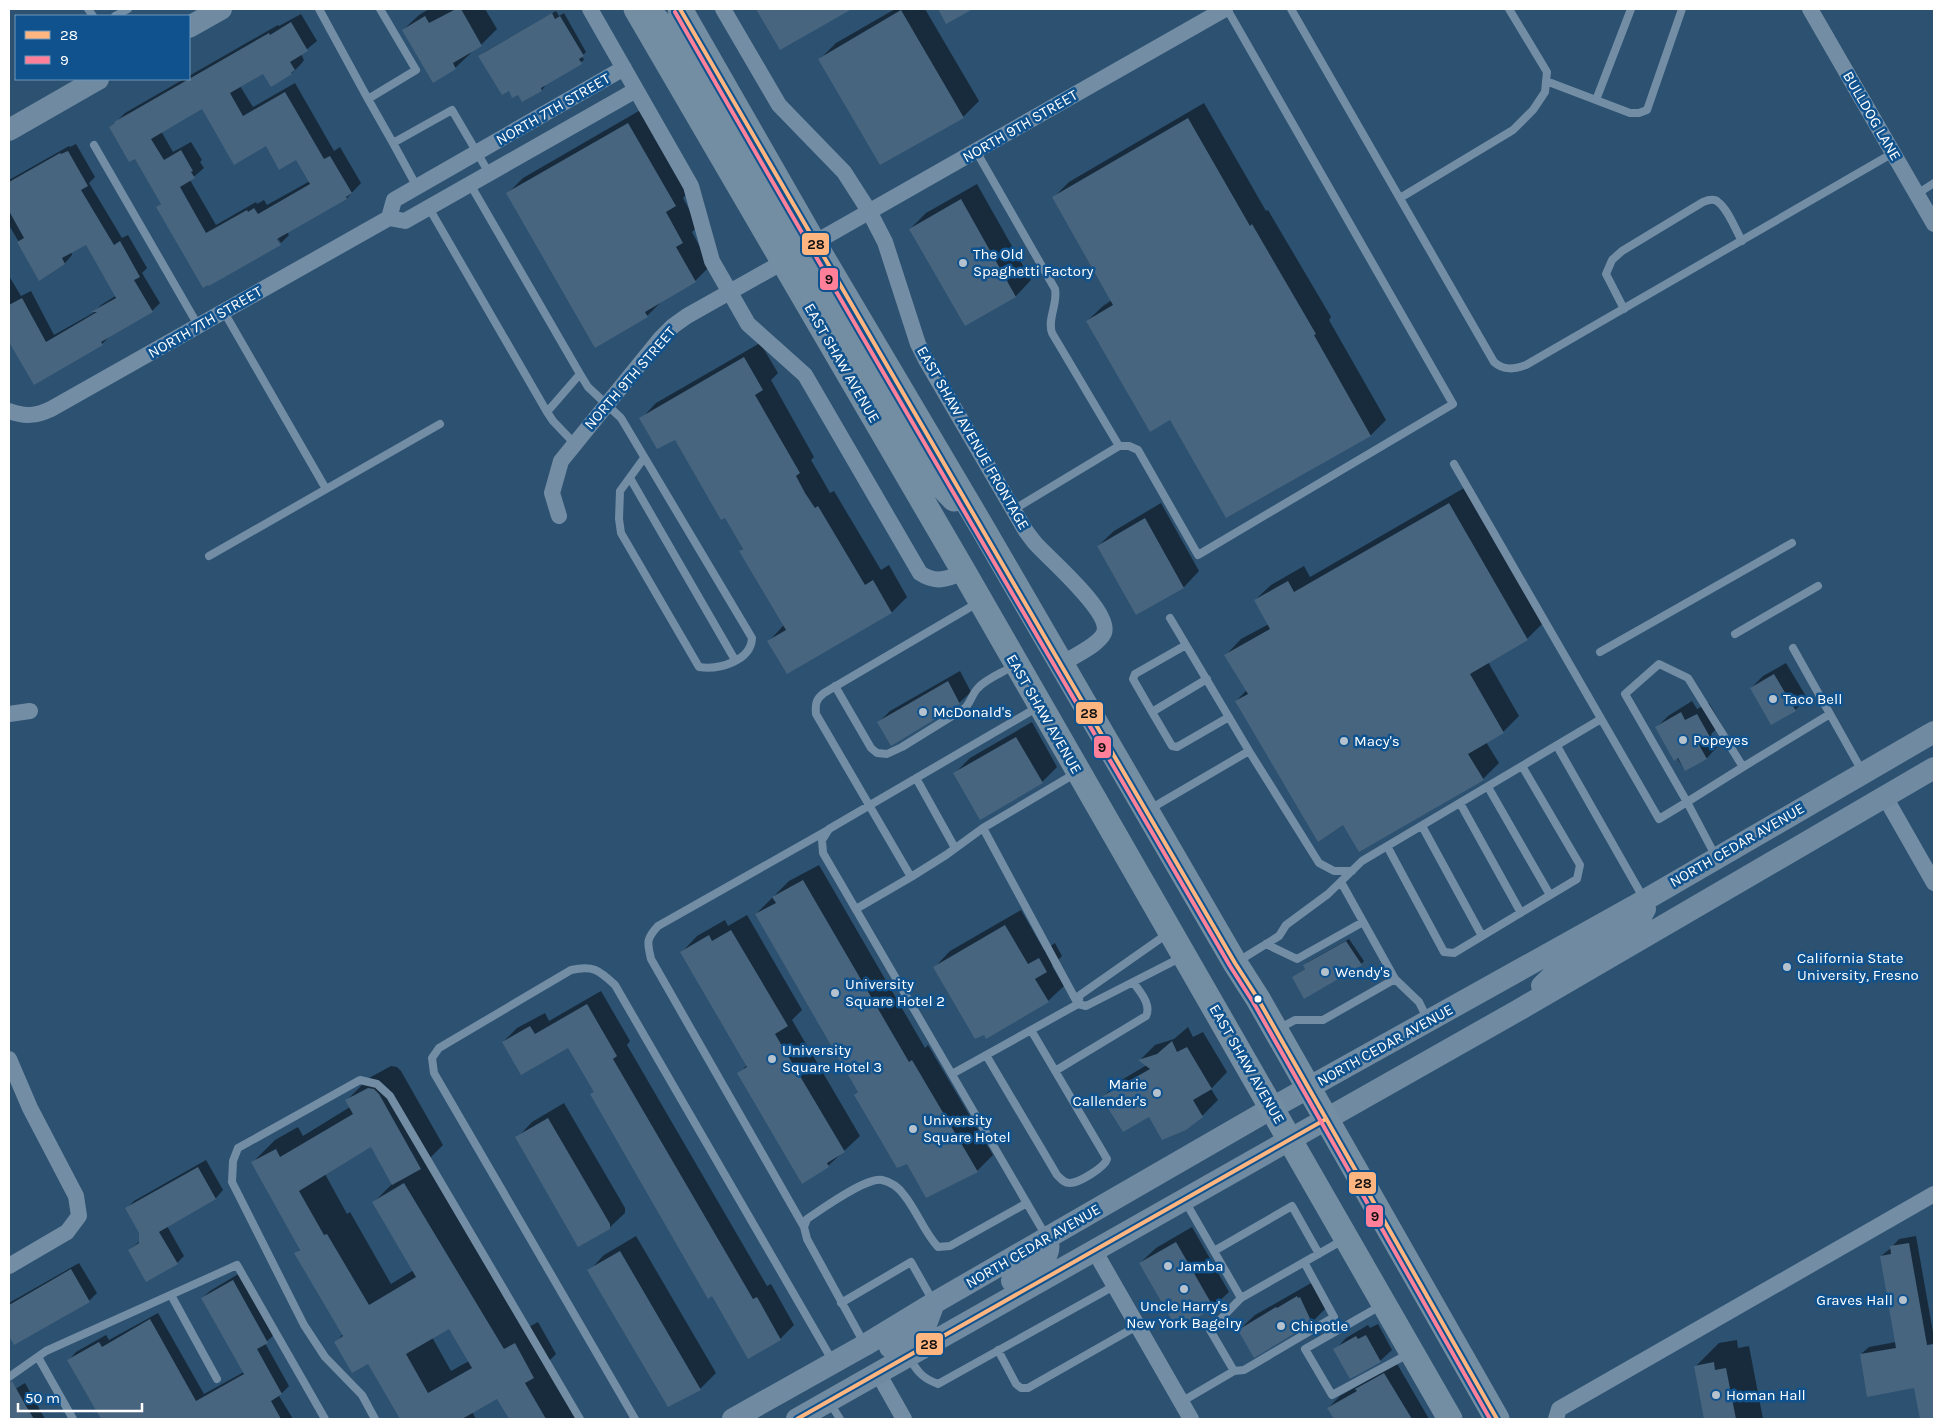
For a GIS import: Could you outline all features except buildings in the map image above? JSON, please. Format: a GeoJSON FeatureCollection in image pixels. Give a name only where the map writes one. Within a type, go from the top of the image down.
{"type":"FeatureCollection","features":[{"type":"Feature","properties":{"kind":"main road"},"geometry":{"type":"LineString","coordinates":[[190,26],[221,9]]}},
{"type":"Feature","properties":{"kind":"main road","name":"EAST SHAW AVENUE"},"geometry":{"type":"LineString","coordinates":[[636,9],[981,601],[1077,772],[1171,932],[1450,1419]]}},
{"type":"Feature","properties":{"kind":"main road"},"geometry":{"type":"LineString","coordinates":[[646,9],[675,38],[785,231],[798,243],[805,245],[814,243]]}},
{"type":"Feature","properties":{"kind":"main road"},"geometry":{"type":"LineString","coordinates":[[680,9],[814,243],[1276,1030],[1497,1419]]}},
{"type":"Feature","properties":{"kind":"main road"},"geometry":{"type":"LineString","coordinates":[[9,130],[96,80]]}},
{"type":"Feature","properties":{"kind":"main road"},"geometry":{"type":"LineString","coordinates":[[783,262],[795,261],[811,271],[927,471],[982,527]]}},
{"type":"Feature","properties":{"kind":"main road","name":"NORTH CEDAR AVENUE"},"geometry":{"type":"LineString","coordinates":[[732,1419],[865,1345],[934,1303],[1272,1108],[1645,900],[1934,732]]}},
{"type":"Feature","properties":{"kind":"main road"},"geometry":{"type":"LineString","coordinates":[[797,1419],[835,1410],[878,1373],[1516,1011],[1934,768]]}},
{"type":"Feature","properties":{"kind":"main road"},"geometry":{"type":"LineString","coordinates":[[1675,918],[1678,902],[1683,896],[1707,881],[1716,857]]}},
{"type":"Feature","properties":{"kind":"main road"},"geometry":{"type":"LineString","coordinates":[[1516,1011],[1564,965],[1639,920],[1645,909],[1645,900]]}},
{"type":"Feature","properties":{"kind":"main road"},"geometry":{"type":"LineString","coordinates":[[928,1345],[996,1291],[1042,1262],[1048,1253],[1050,1245],[1047,1238]]}},
{"type":"Feature","properties":{"kind":"main road"},"geometry":{"type":"LineString","coordinates":[[878,1373],[878,1360],[882,1354],[898,1342],[925,1327],[934,1303]]}},
{"type":"Feature","properties":{"kind":"main road"},"geometry":{"type":"LineString","coordinates":[[835,1410],[834,1384],[856,1371],[861,1364],[865,1345]]}},
{"type":"Feature","properties":{"kind":"street"},"geometry":{"type":"LineString","coordinates":[[590,9],[691,186],[712,261],[748,324],[805,375],[920,572],[934,580],[944,580],[964,572]]}},
{"type":"Feature","properties":{"kind":"street","name":"EAST SHAW AVENUE FRONTAGE"},"geometry":{"type":"LineString","coordinates":[[723,9],[779,104],[844,172],[869,211],[885,242],[918,344],[926,360],[1013,510],[1035,543],[1087,597],[1103,622],[1104,634],[1092,645],[1061,664]]}},
{"type":"Feature","properties":{"kind":"street","name":"NORTH 9TH STREET"},"geometry":{"type":"LineString","coordinates":[[814,243],[976,151],[1207,13],[1226,9]]}},
{"type":"Feature","properties":{"kind":"street","name":"BULLDOG LANE"},"geometry":{"type":"LineString","coordinates":[[1810,9],[1934,224]]}},
{"type":"Feature","properties":{"kind":"street","name":"NORTH 7TH STREET"},"geometry":{"type":"LineString","coordinates":[[389,218],[394,200],[624,68]]}},
{"type":"Feature","properties":{"kind":"street","name":"NORTH 7TH STREET"},"geometry":{"type":"LineString","coordinates":[[13,413],[28,416],[40,414],[51,409],[389,218],[405,221],[636,90]]}},
{"type":"Feature","properties":{"kind":"street","name":"NORTH 9TH STREET"},"geometry":{"type":"LineString","coordinates":[[559,516],[552,493],[560,461],[673,326],[687,316],[783,262]]}},
{"type":"Feature","properties":{"kind":"street"},"geometry":{"type":"LineString","coordinates":[[9,714],[30,711]]}},
{"type":"Feature","properties":{"kind":"street"},"geometry":{"type":"LineString","coordinates":[[1885,797],[1934,883]]}},
{"type":"Feature","properties":{"kind":"street"},"geometry":{"type":"LineString","coordinates":[[9,1059],[30,1108],[76,1196],[78,1216],[67,1232],[9,1266]]}},
{"type":"Feature","properties":{"kind":"street"},"geometry":{"type":"LineString","coordinates":[[1556,1419],[1559,1409],[1934,1194]]}},
{"type":"Feature","properties":{"kind":"street"},"geometry":{"type":"LineString","coordinates":[[1094,1250],[1190,1419]]}},
{"type":"Feature","properties":{"kind":"street"},"geometry":{"type":"LineString","coordinates":[[878,1373],[904,1419]]}},
{"type":"Feature","properties":{"kind":"lane"},"geometry":{"type":"LineString","coordinates":[[319,9],[417,187]]}},
{"type":"Feature","properties":{"kind":"lane"},"geometry":{"type":"LineString","coordinates":[[368,99],[416,70],[380,9]]}},
{"type":"Feature","properties":{"kind":"lane"},"geometry":{"type":"LineString","coordinates":[[1013,510],[1119,446],[1130,446],[1138,450],[1198,555],[1454,404],[1226,9]]}},
{"type":"Feature","properties":{"kind":"lane"},"geometry":{"type":"LineString","coordinates":[[1291,9],[1494,362],[1499,366],[1514,369],[1526,366],[1893,153]]}},
{"type":"Feature","properties":{"kind":"lane"},"geometry":{"type":"LineString","coordinates":[[1400,198],[1513,130],[1534,110],[1545,92],[1547,72],[1509,9]]}},
{"type":"Feature","properties":{"kind":"lane"},"geometry":{"type":"LineString","coordinates":[[1596,100],[1631,9]]}},
{"type":"Feature","properties":{"kind":"lane"},"geometry":{"type":"LineString","coordinates":[[1546,81],[1630,113],[1639,113],[1647,110],[1682,9]]}},
{"type":"Feature","properties":{"kind":"lane"},"geometry":{"type":"LineString","coordinates":[[393,143],[452,110],[489,173]]}},
{"type":"Feature","properties":{"kind":"lane"},"geometry":{"type":"LineString","coordinates":[[94,145],[199,327]]}},
{"type":"Feature","properties":{"kind":"lane"},"geometry":{"type":"LineString","coordinates":[[976,151],[1055,289],[1056,300],[1051,322],[1052,333],[1119,446]]}},
{"type":"Feature","properties":{"kind":"lane"},"geometry":{"type":"LineString","coordinates":[[1917,194],[1934,183]]}},
{"type":"Feature","properties":{"kind":"lane"},"geometry":{"type":"LineString","coordinates":[[470,184],[588,387],[621,418],[752,638],[751,646],[744,656],[719,667],[700,667],[621,533],[619,518],[620,491],[644,458]]}},
{"type":"Feature","properties":{"kind":"lane"},"geometry":{"type":"LineString","coordinates":[[1624,309],[1606,274],[1612,260],[1622,251],[1703,202],[1711,200],[1718,202],[1742,241]]}},
{"type":"Feature","properties":{"kind":"lane"},"geometry":{"type":"LineString","coordinates":[[429,208],[546,412],[552,421],[574,443]]}},
{"type":"Feature","properties":{"kind":"lane"},"geometry":{"type":"LineString","coordinates":[[224,312],[326,489]]}},
{"type":"Feature","properties":{"kind":"lane"},"geometry":{"type":"LineString","coordinates":[[546,412],[580,374]]}},
{"type":"Feature","properties":{"kind":"lane"},"geometry":{"type":"LineString","coordinates":[[209,556],[440,424]]}},
{"type":"Feature","properties":{"kind":"lane"},"geometry":{"type":"LineString","coordinates":[[1454,464],[1659,819],[1830,714]]}},
{"type":"Feature","properties":{"kind":"lane"},"geometry":{"type":"LineString","coordinates":[[630,478],[735,660]]}},
{"type":"Feature","properties":{"kind":"lane"},"geometry":{"type":"LineString","coordinates":[[1600,652],[1792,543]]}},
{"type":"Feature","properties":{"kind":"lane"},"geometry":{"type":"LineString","coordinates":[[1734,634],[1818,586]]}},
{"type":"Feature","properties":{"kind":"lane"},"geometry":{"type":"LineString","coordinates":[[911,877],[816,714],[816,705],[818,698],[835,686],[981,601]]}},
{"type":"Feature","properties":{"kind":"lane"},"geometry":{"type":"LineString","coordinates":[[1170,618],[1249,751],[1319,863],[1334,871],[1352,871]]}},
{"type":"Feature","properties":{"kind":"lane"},"geometry":{"type":"LineString","coordinates":[[1186,645],[1135,674],[1133,679],[1172,746],[1177,747],[1229,717]]}},
{"type":"Feature","properties":{"kind":"lane"},"geometry":{"type":"LineString","coordinates":[[1793,648],[1864,772]]}},
{"type":"Feature","properties":{"kind":"lane"},"geometry":{"type":"LineString","coordinates":[[1716,857],[1625,694],[1659,664],[1688,678],[1743,768]]}},
{"type":"Feature","properties":{"kind":"lane"},"geometry":{"type":"LineString","coordinates":[[835,686],[871,748],[878,753],[888,754],[965,708],[972,701],[977,689],[1016,665]]}},
{"type":"Feature","properties":{"kind":"lane"},"geometry":{"type":"LineString","coordinates":[[1152,712],[1207,680]]}},
{"type":"Feature","properties":{"kind":"lane"},"geometry":{"type":"LineString","coordinates":[[865,1345],[807,1240],[804,1227],[651,959],[648,945],[649,936],[658,926],[830,829],[1040,706]]}},
{"type":"Feature","properties":{"kind":"lane"},"geometry":{"type":"LineString","coordinates":[[1235,963],[1279,936],[1296,915],[1328,894],[1362,861],[1601,719]]}},
{"type":"Feature","properties":{"kind":"lane"},"geometry":{"type":"LineString","coordinates":[[1558,746],[1645,900]]}},
{"type":"Feature","properties":{"kind":"lane"},"geometry":{"type":"LineString","coordinates":[[1146,811],[1249,751]]}},
{"type":"Feature","properties":{"kind":"lane"},"geometry":{"type":"LineString","coordinates":[[1387,846],[1444,952],[1454,953],[1577,878],[1580,865],[1522,766]]}},
{"type":"Feature","properties":{"kind":"lane"},"geometry":{"type":"LineString","coordinates":[[856,909],[911,877],[983,828],[1077,772]]}},
{"type":"Feature","properties":{"kind":"lane"},"geometry":{"type":"LineString","coordinates":[[916,778],[955,848]]}},
{"type":"Feature","properties":{"kind":"lane"},"geometry":{"type":"LineString","coordinates":[[1488,787],[1550,895]]}},
{"type":"Feature","properties":{"kind":"lane"},"geometry":{"type":"LineString","coordinates":[[1460,803],[1521,913]]}},
{"type":"Feature","properties":{"kind":"lane"},"geometry":{"type":"LineString","coordinates":[[1422,826],[1482,936]]}},
{"type":"Feature","properties":{"kind":"lane"},"geometry":{"type":"LineString","coordinates":[[983,828],[1078,1004]]}},
{"type":"Feature","properties":{"kind":"lane"},"geometry":{"type":"LineString","coordinates":[[830,829],[822,840],[824,853],[1047,1238]]}},
{"type":"Feature","properties":{"kind":"lane"},"geometry":{"type":"LineString","coordinates":[[1340,882],[1396,979],[1418,1002],[1428,1020]]}},
{"type":"Feature","properties":{"kind":"lane"},"geometry":{"type":"LineString","coordinates":[[1266,944],[1297,959],[1363,922]]}},
{"type":"Feature","properties":{"kind":"lane"},"geometry":{"type":"LineString","coordinates":[[1078,1004],[1080,995],[1171,932]]}},
{"type":"Feature","properties":{"kind":"lane"},"geometry":{"type":"LineString","coordinates":[[952,1074],[1078,1004],[1086,1006],[1184,956]]}},
{"type":"Feature","properties":{"kind":"lane"},"geometry":{"type":"LineString","coordinates":[[635,1419],[434,1073],[432,1058],[439,1048],[571,970],[585,967],[601,972],[615,985],[833,1362]]}},
{"type":"Feature","properties":{"kind":"lane"},"geometry":{"type":"LineString","coordinates":[[1276,1030],[1295,1020],[1322,1020],[1396,979]]}},
{"type":"Feature","properties":{"kind":"lane"},"geometry":{"type":"LineString","coordinates":[[1055,1071],[1146,1016],[1148,1006],[1133,982]]}},
{"type":"Feature","properties":{"kind":"lane"},"geometry":{"type":"LineString","coordinates":[[986,1055],[1057,1175],[1062,1181],[1069,1184],[1075,1182],[1100,1168],[1106,1163],[1107,1159],[1031,1030]]}},
{"type":"Feature","properties":{"kind":"lane"},"geometry":{"type":"LineString","coordinates":[[375,1419],[362,1395],[325,1357],[304,1325],[232,1182],[233,1161],[238,1148],[360,1080],[377,1084],[390,1096],[580,1419]]}},
{"type":"Feature","properties":{"kind":"lane"},"geometry":{"type":"LineString","coordinates":[[804,1227],[807,1219],[868,1181],[881,1180],[895,1185],[904,1195],[931,1239],[938,1246],[950,1246],[1027,1203]]}},
{"type":"Feature","properties":{"kind":"lane"},"geometry":{"type":"LineString","coordinates":[[1184,1199],[1241,1298]]}},
{"type":"Feature","properties":{"kind":"lane"},"geometry":{"type":"LineString","coordinates":[[1214,1251],[1292,1206],[1319,1254]]}},
{"type":"Feature","properties":{"kind":"lane"},"geometry":{"type":"LineString","coordinates":[[1234,1371],[1210,1330],[1241,1298],[1346,1239]]}},
{"type":"Feature","properties":{"kind":"lane"},"geometry":{"type":"LineString","coordinates":[[841,1303],[911,1262],[934,1303]]}},
{"type":"Feature","properties":{"kind":"lane"},"geometry":{"type":"LineString","coordinates":[[1180,1402],[1234,1371],[1244,1370],[1334,1317],[1304,1262]]}},
{"type":"Feature","properties":{"kind":"lane"},"geometry":{"type":"LineString","coordinates":[[9,1377],[46,1351],[237,1265],[326,1419]]}},
{"type":"Feature","properties":{"kind":"lane"},"geometry":{"type":"LineString","coordinates":[[908,1356],[918,1372],[926,1379],[938,1384],[1114,1286]]}},
{"type":"Feature","properties":{"kind":"lane"},"geometry":{"type":"LineString","coordinates":[[171,1295],[217,1379]]}},
{"type":"Feature","properties":{"kind":"lane"},"geometry":{"type":"LineString","coordinates":[[1384,1304],[1305,1349],[1332,1395],[1411,1352]]}},
{"type":"Feature","properties":{"kind":"lane"},"geometry":{"type":"LineString","coordinates":[[998,1350],[1016,1384],[1021,1388],[1028,1388],[1137,1326]]}},
{"type":"Feature","properties":{"kind":"lane"},"geometry":{"type":"LineString","coordinates":[[38,1357],[73,1419]]}},
{"type":"Feature","properties":{"kind":"transit line","name":"28"},"geometry":{"type":"LineString","coordinates":[[680,9],[887,367],[1235,963],[1258,999],[1497,1419]]}},
{"type":"Feature","properties":{"kind":"transit line","name":"9"},"geometry":{"type":"LineString","coordinates":[[675,12],[812,251],[1230,966],[1253,1002],[1490,1419]]}},
{"type":"Feature","properties":{"kind":"transit line","name":"28"},"geometry":{"type":"LineString","coordinates":[[797,1419],[1326,1119]]}},
{"type":"Feature","properties":{"kind":"place","name":"The Old Spaghetti Factory"},"geometry":{"type":"Point","coordinates":[963,263]}},
{"type":"Feature","properties":{"kind":"place","name":"Taco Bell"},"geometry":{"type":"Point","coordinates":[1773,699]}},
{"type":"Feature","properties":{"kind":"place","name":"McDonald's"},"geometry":{"type":"Point","coordinates":[923,712]}},
{"type":"Feature","properties":{"kind":"place","name":"Popeyes"},"geometry":{"type":"Point","coordinates":[1683,740]}},
{"type":"Feature","properties":{"kind":"place","name":"Macy's"},"geometry":{"type":"Point","coordinates":[1344,741]}},
{"type":"Feature","properties":{"kind":"place","name":"California State University, Fresno"},"geometry":{"type":"Point","coordinates":[1787,967]}},
{"type":"Feature","properties":{"kind":"place","name":"Wendy's"},"geometry":{"type":"Point","coordinates":[1325,972]}},
{"type":"Feature","properties":{"kind":"place","name":"University Square Hotel 2"},"geometry":{"type":"Point","coordinates":[835,993]}},
{"type":"Feature","properties":{"kind":"place","name":"University Square Hotel 3"},"geometry":{"type":"Point","coordinates":[772,1059]}},
{"type":"Feature","properties":{"kind":"place","name":"Marie Callender's"},"geometry":{"type":"Point","coordinates":[1157,1093]}},
{"type":"Feature","properties":{"kind":"place","name":"University Square Hotel"},"geometry":{"type":"Point","coordinates":[913,1129]}},
{"type":"Feature","properties":{"kind":"place","name":"Jamba"},"geometry":{"type":"Point","coordinates":[1168,1266]}},
{"type":"Feature","properties":{"kind":"place","name":"Uncle Harry's New York Bagelry"},"geometry":{"type":"Point","coordinates":[1184,1289]}},
{"type":"Feature","properties":{"kind":"place","name":"Graves Hall"},"geometry":{"type":"Point","coordinates":[1903,1300]}},
{"type":"Feature","properties":{"kind":"place","name":"Chipotle"},"geometry":{"type":"Point","coordinates":[1281,1326]}},
{"type":"Feature","properties":{"kind":"place","name":"Homan Hall"},"geometry":{"type":"Point","coordinates":[1716,1395]}}]}
